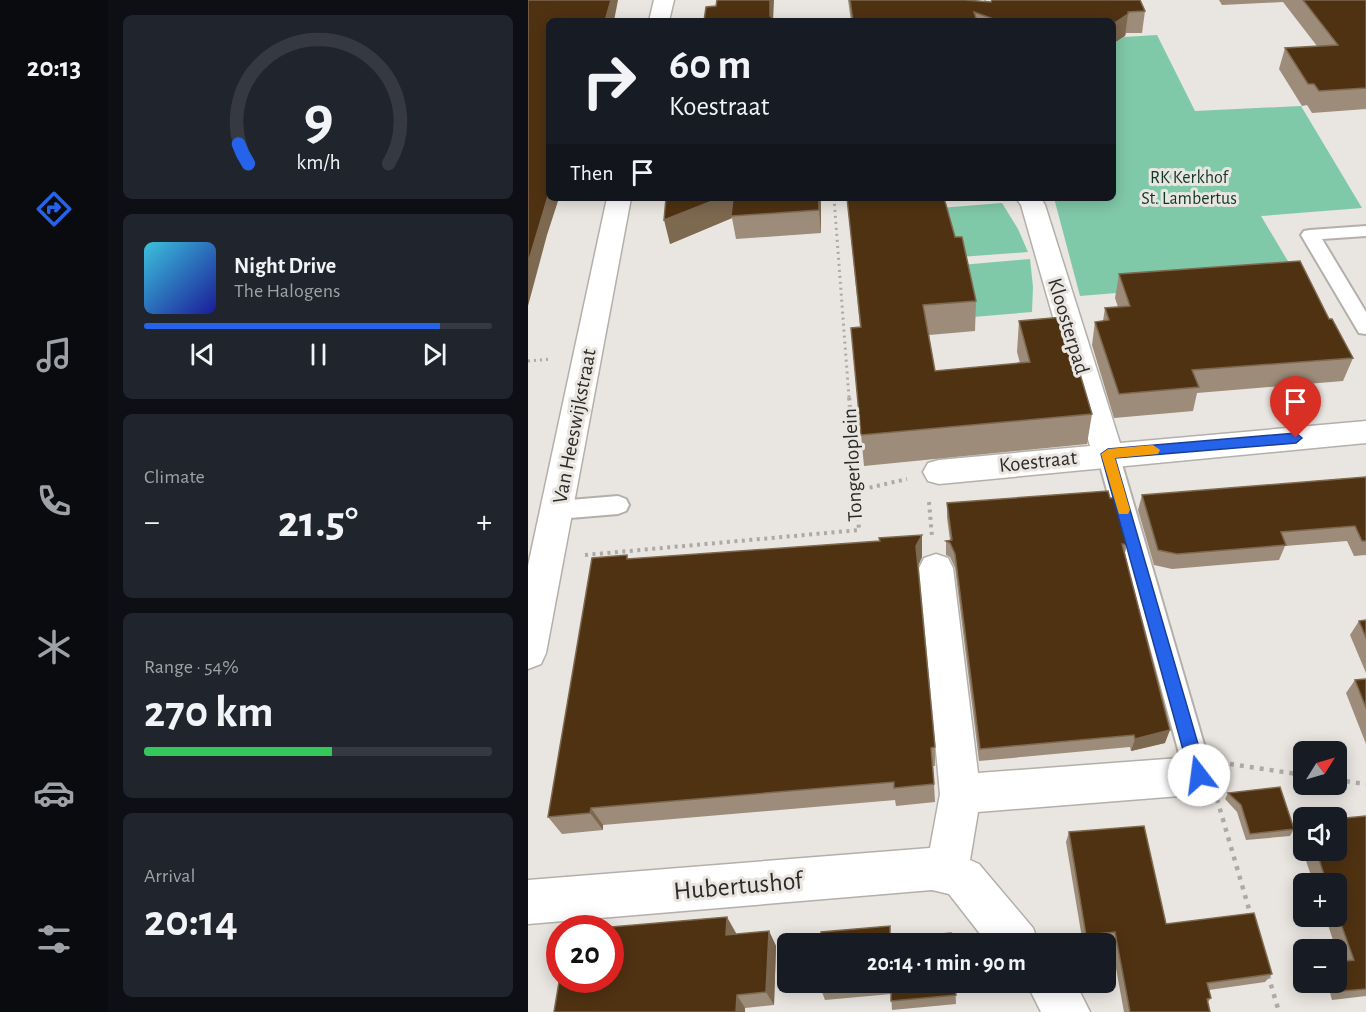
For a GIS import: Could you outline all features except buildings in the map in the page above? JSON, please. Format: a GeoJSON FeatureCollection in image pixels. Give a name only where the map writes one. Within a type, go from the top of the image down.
{"type":"FeatureCollection","features":[{"type":"Feature","properties":{"kind":"street"},"geometry":{"type":"LineString","coordinates":[[660,18],[664,0]]}},
{"type":"Feature","properties":{"kind":"street"},"geometry":{"type":"LineString","coordinates":[[974,0],[979,18]]}},
{"type":"Feature","properties":{"kind":"street","name":"Van Heeswijkstraat"},"geometry":{"type":"LineString","coordinates":[[528,654],[619,201]]}},
{"type":"Feature","properties":{"kind":"street","name":"Kloosterpad"},"geometry":{"type":"LineString","coordinates":[[1030,201],[1108,454]]}},
{"type":"Feature","properties":{"kind":"street","name":"Koestraat"},"geometry":{"type":"LineString","coordinates":[[933,473],[1108,454],[1366,432]]}},
{"type":"Feature","properties":{"kind":"street"},"geometry":{"type":"LineString","coordinates":[[936,568],[960,794],[947,871],[964,879],[1008,933]]}},
{"type":"Feature","properties":{"kind":"street"},"geometry":{"type":"LineString","coordinates":[[960,794],[1191,770]]}},
{"type":"Feature","properties":{"kind":"street","name":"Hubertushof"},"geometry":{"type":"LineString","coordinates":[[528,902],[932,869],[947,871]]}},
{"type":"Feature","properties":{"kind":"street"},"geometry":{"type":"LineString","coordinates":[[1055,993],[1068,1012]]}},
{"type":"Feature","properties":{"kind":"lane"},"geometry":{"type":"LineString","coordinates":[[1366,231],[1310,235],[1366,328]]}},
{"type":"Feature","properties":{"kind":"lane"},"geometry":{"type":"LineString","coordinates":[[1108,454],[1191,770]]}},
{"type":"Feature","properties":{"kind":"lane"},"geometry":{"type":"LineString","coordinates":[[558,510],[618,504]]}},
{"type":"Feature","properties":{"kind":"path","name":"Tongerloplein"},"geometry":{"type":"LineString","coordinates":[[548,558],[859,530],[834,201]]}},
{"type":"Feature","properties":{"kind":"path"},"geometry":{"type":"LineString","coordinates":[[855,491],[933,473],[936,568]]}},
{"type":"Feature","properties":{"kind":"path"},"geometry":{"type":"LineString","coordinates":[[1191,770],[1293,775]]}},
{"type":"Feature","properties":{"kind":"path"},"geometry":{"type":"LineString","coordinates":[[1191,770],[1218,801],[1253,923]]}},
{"type":"Feature","properties":{"kind":"path"},"geometry":{"type":"LineString","coordinates":[[1347,781],[1366,784]]}},
{"type":"Feature","properties":{"kind":"path"},"geometry":{"type":"LineString","coordinates":[[1266,968],[1279,1012]]}},
{"type":"Feature","properties":{"kind":"green space","name":"RK Kerkhof St. Lambertus"},"geometry":{"type":"Polygon","coordinates":[[[1157,35],[1195,111],[1301,106],[1362,208],[1261,216],[1298,278],[1080,296],[1055,201],[1116,201],[1116,42],[1124,37],[1157,35]]]}},
{"type":"Feature","properties":{"kind":"green space"},"geometry":{"type":"Polygon","coordinates":[[[1002,203],[1018,229],[1028,252],[960,257],[940,208],[1002,203]]]}},
{"type":"Feature","properties":{"kind":"green space"},"geometry":{"type":"Polygon","coordinates":[[[1030,259],[1033,287],[1032,312],[973,317],[961,265],[1030,259]]]}},
{"type":"Feature","properties":{"kind":"slow traffic"},"geometry":{"type":"LineString","coordinates":[[1124,510],[1108,454],[1153,450]]}},
{"type":"Feature","properties":{"kind":"route"},"geometry":{"type":"LineString","coordinates":[[1199,775],[1108,454],[1296,438]]}}]}
